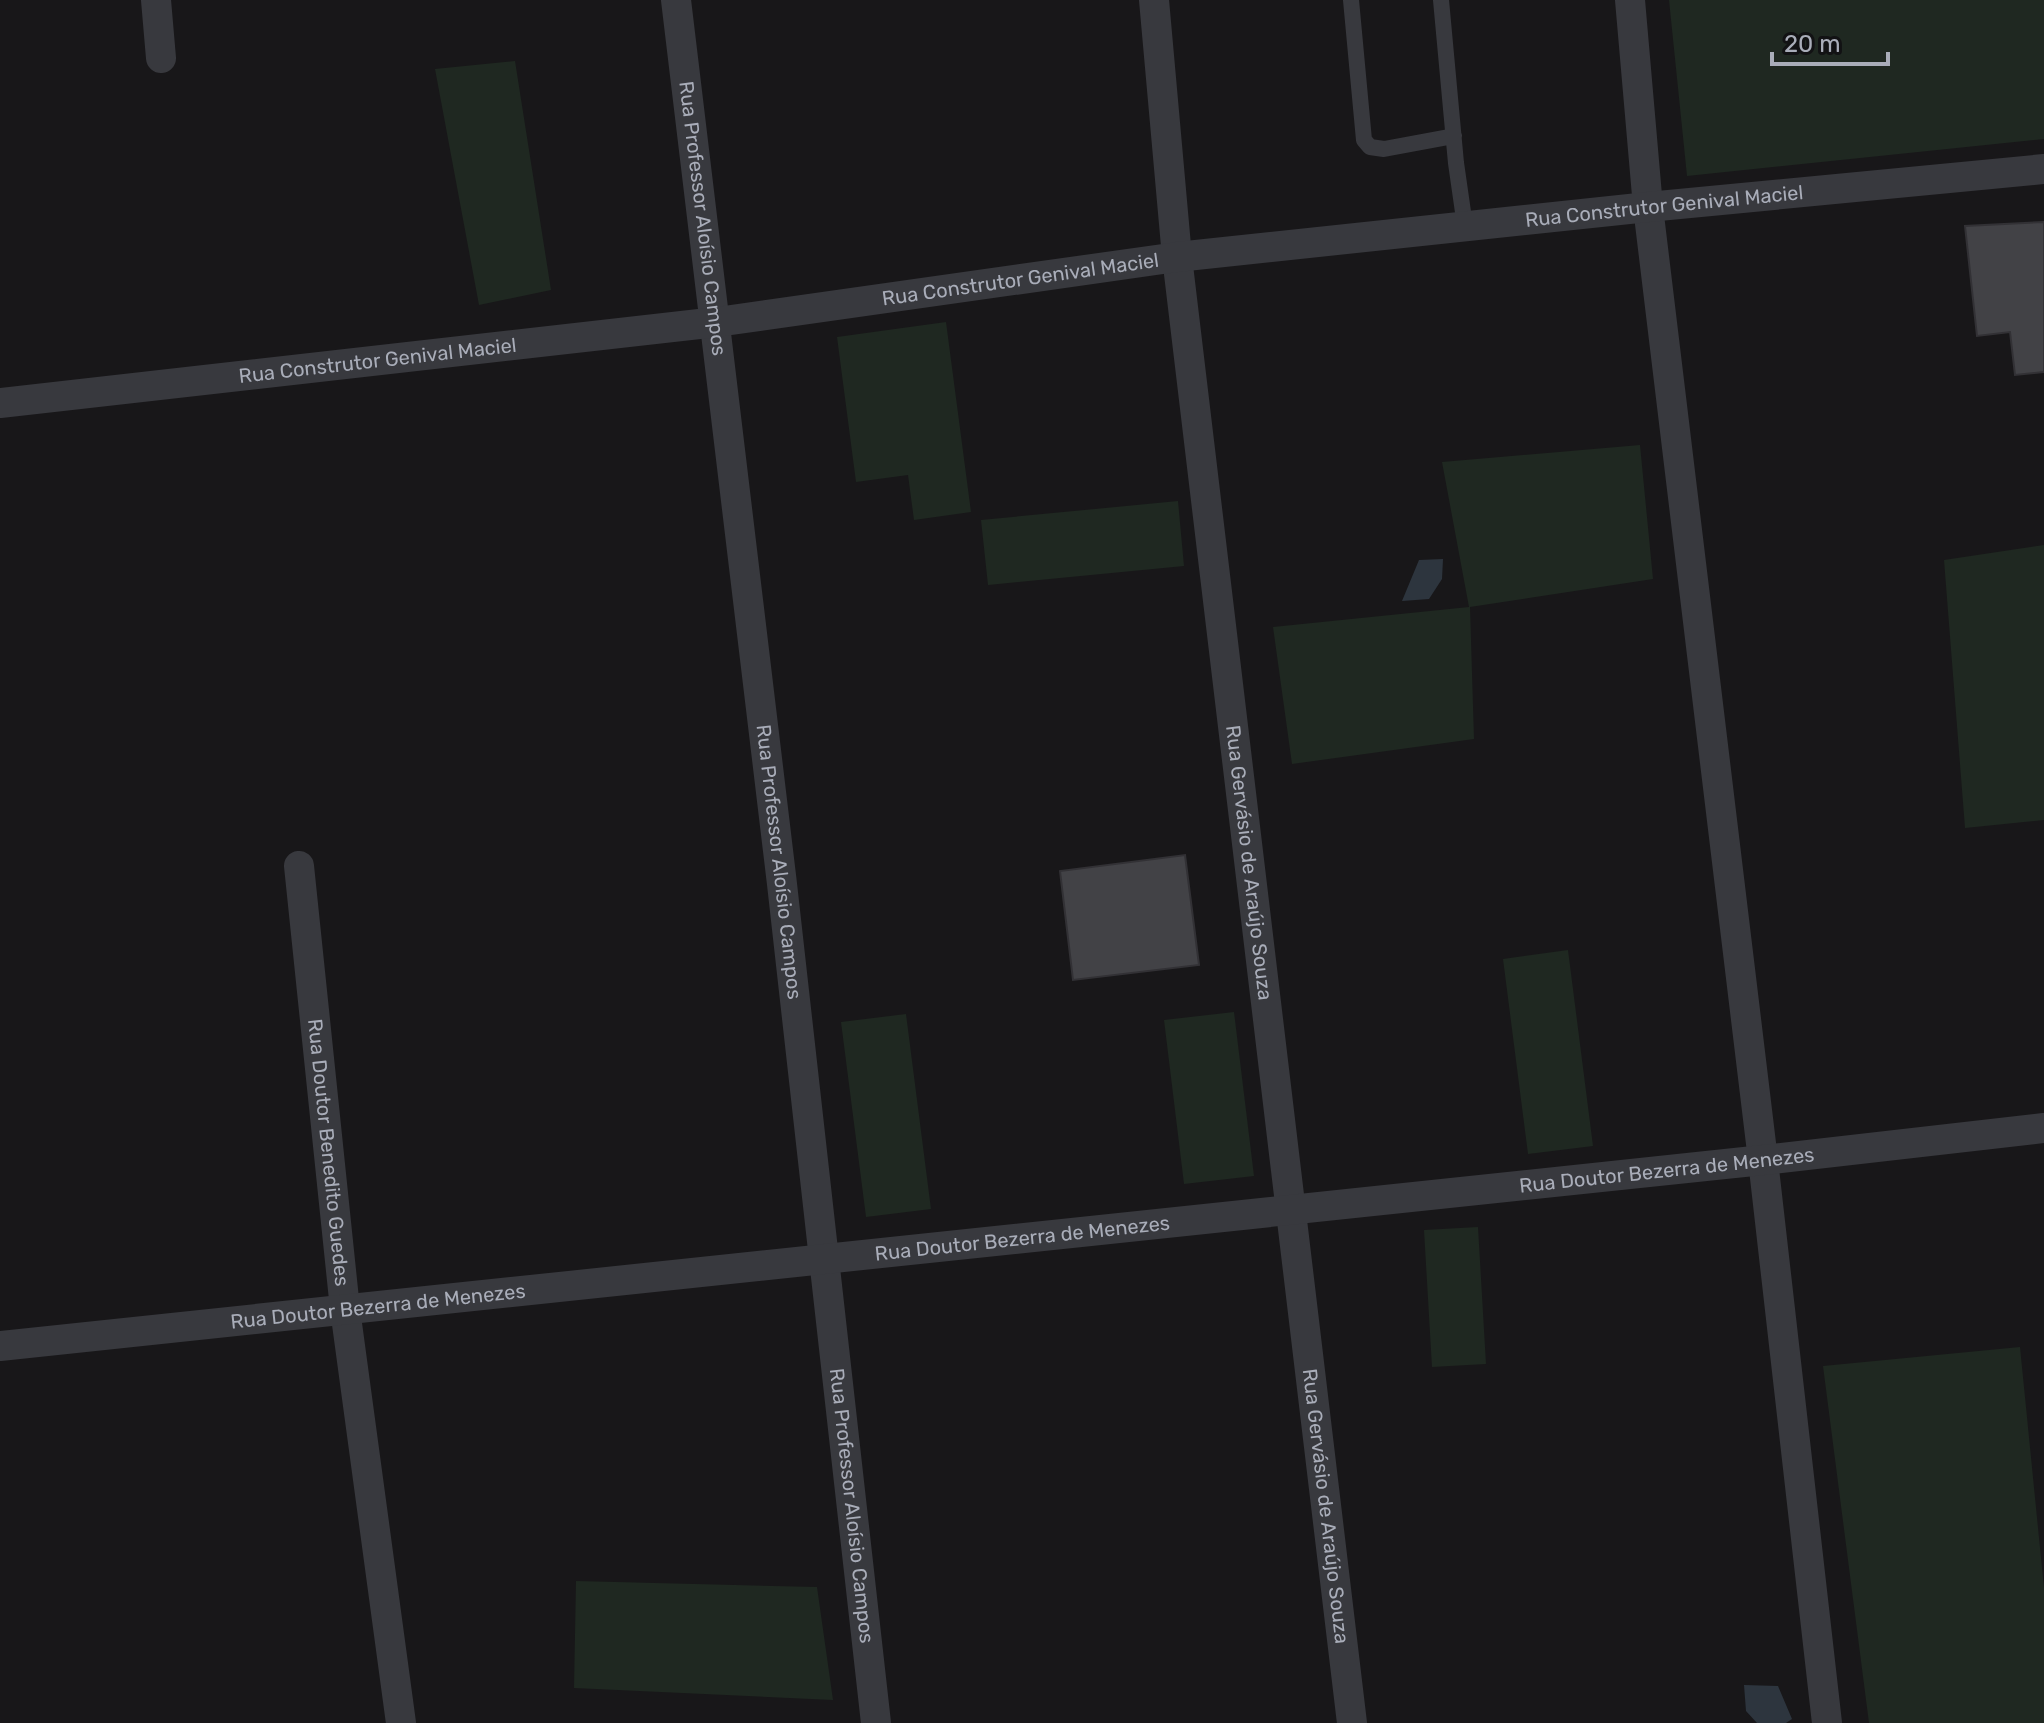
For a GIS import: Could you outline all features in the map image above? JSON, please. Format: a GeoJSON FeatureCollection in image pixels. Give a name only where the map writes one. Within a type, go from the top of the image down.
{"type":"FeatureCollection","features":[{"type":"Feature","properties":{"kind":"street"},"geometry":{"type":"LineString","coordinates":[[156,0],[161,58]]}},
{"type":"Feature","properties":{"kind":"street","name":"Rua Professor Aloísio Campos"},"geometry":{"type":"LineString","coordinates":[[676,0],[717,322],[876,1723]]}},
{"type":"Feature","properties":{"kind":"street","name":"Rua Gervásio de Araújo Souza"},"geometry":{"type":"LineString","coordinates":[[1154,0],[1177,257],[1352,1723]]}},
{"type":"Feature","properties":{"kind":"street"},"geometry":{"type":"LineString","coordinates":[[1630,0],[1648,207],[1763,1160],[1827,1723]]}},
{"type":"Feature","properties":{"kind":"street","name":"Rua Construtor Genival Maciel"},"geometry":{"type":"LineString","coordinates":[[0,403],[717,322],[1177,257],[2044,169]]}},
{"type":"Feature","properties":{"kind":"street","name":"Rua Doutor Benedito Guedes"},"geometry":{"type":"LineString","coordinates":[[299,866],[345,1309],[401,1723]]}},
{"type":"Feature","properties":{"kind":"street","name":"Rua Doutor Bezerra de Menezes"},"geometry":{"type":"LineString","coordinates":[[0,1346],[2044,1128]]}},
{"type":"Feature","properties":{"kind":"lane"},"geometry":{"type":"LineString","coordinates":[[1351,0],[1364,140],[1370,147],[1384,149],[1454,136]]}},
{"type":"Feature","properties":{"kind":"lane"},"geometry":{"type":"LineString","coordinates":[[1441,0],[1465,226]]}},
{"type":"Feature","properties":{"kind":"shaded area"},"geometry":{"type":"Polygon","coordinates":[[[1669,0],[2044,0],[2044,139],[1687,176],[1669,0]]]}},
{"type":"Feature","properties":{"kind":"shaded area"},"geometry":{"type":"Polygon","coordinates":[[[515,61],[551,290],[479,305],[435,69],[515,61]]]}},
{"type":"Feature","properties":{"kind":"shaded area"},"geometry":{"type":"Polygon","coordinates":[[[946,322],[971,512],[914,520],[908,475],[856,482],[837,337],[946,322]]]}},
{"type":"Feature","properties":{"kind":"shaded area"},"geometry":{"type":"Polygon","coordinates":[[[1640,445],[1653,579],[1470,607],[1474,739],[1292,764],[1273,627],[1469,607],[1442,462],[1640,445]]]}},
{"type":"Feature","properties":{"kind":"shaded area"},"geometry":{"type":"Polygon","coordinates":[[[1178,501],[1184,566],[988,585],[981,520],[1178,501]]]}},
{"type":"Feature","properties":{"kind":"shaded area"},"geometry":{"type":"Polygon","coordinates":[[[2044,545],[2044,820],[1965,828],[1944,560],[2044,545]]]}},
{"type":"Feature","properties":{"kind":"shaded area"},"geometry":{"type":"Polygon","coordinates":[[[1443,559],[1442,579],[1429,599],[1402,601],[1419,560],[1443,559]]]}},
{"type":"Feature","properties":{"kind":"shaded area"},"geometry":{"type":"Polygon","coordinates":[[[1568,950],[1593,1146],[1528,1154],[1503,959],[1568,950]]]}},
{"type":"Feature","properties":{"kind":"shaded area"},"geometry":{"type":"Polygon","coordinates":[[[1234,1012],[1254,1176],[1184,1184],[1164,1020],[1234,1012]]]}},
{"type":"Feature","properties":{"kind":"shaded area"},"geometry":{"type":"Polygon","coordinates":[[[906,1014],[931,1209],[866,1217],[841,1022],[906,1014]]]}},
{"type":"Feature","properties":{"kind":"shaded area"},"geometry":{"type":"Polygon","coordinates":[[[1478,1227],[1486,1364],[1432,1367],[1424,1230],[1478,1227]]]}},
{"type":"Feature","properties":{"kind":"shaded area"},"geometry":{"type":"Polygon","coordinates":[[[2020,1347],[2044,1588],[2044,1723],[1869,1723],[1823,1366],[2020,1347]]]}},
{"type":"Feature","properties":{"kind":"shaded area"},"geometry":{"type":"Polygon","coordinates":[[[576,1581],[817,1587],[833,1700],[574,1688],[576,1581]]]}},
{"type":"Feature","properties":{"kind":"shaded area"},"geometry":{"type":"Polygon","coordinates":[[[1744,1685],[1778,1686],[1792,1719],[1786,1723],[1757,1723],[1746,1711],[1744,1685]]]}},
{"type":"Feature","properties":{"kind":"building"},"geometry":{"type":"Polygon","coordinates":[[[2044,222],[2044,372],[2015,375],[2010,332],[1977,336],[1965,226],[2044,222]]]}},
{"type":"Feature","properties":{"kind":"building"},"geometry":{"type":"Polygon","coordinates":[[[1185,855],[1199,965],[1073,980],[1060,871],[1185,855]]]}}]}
